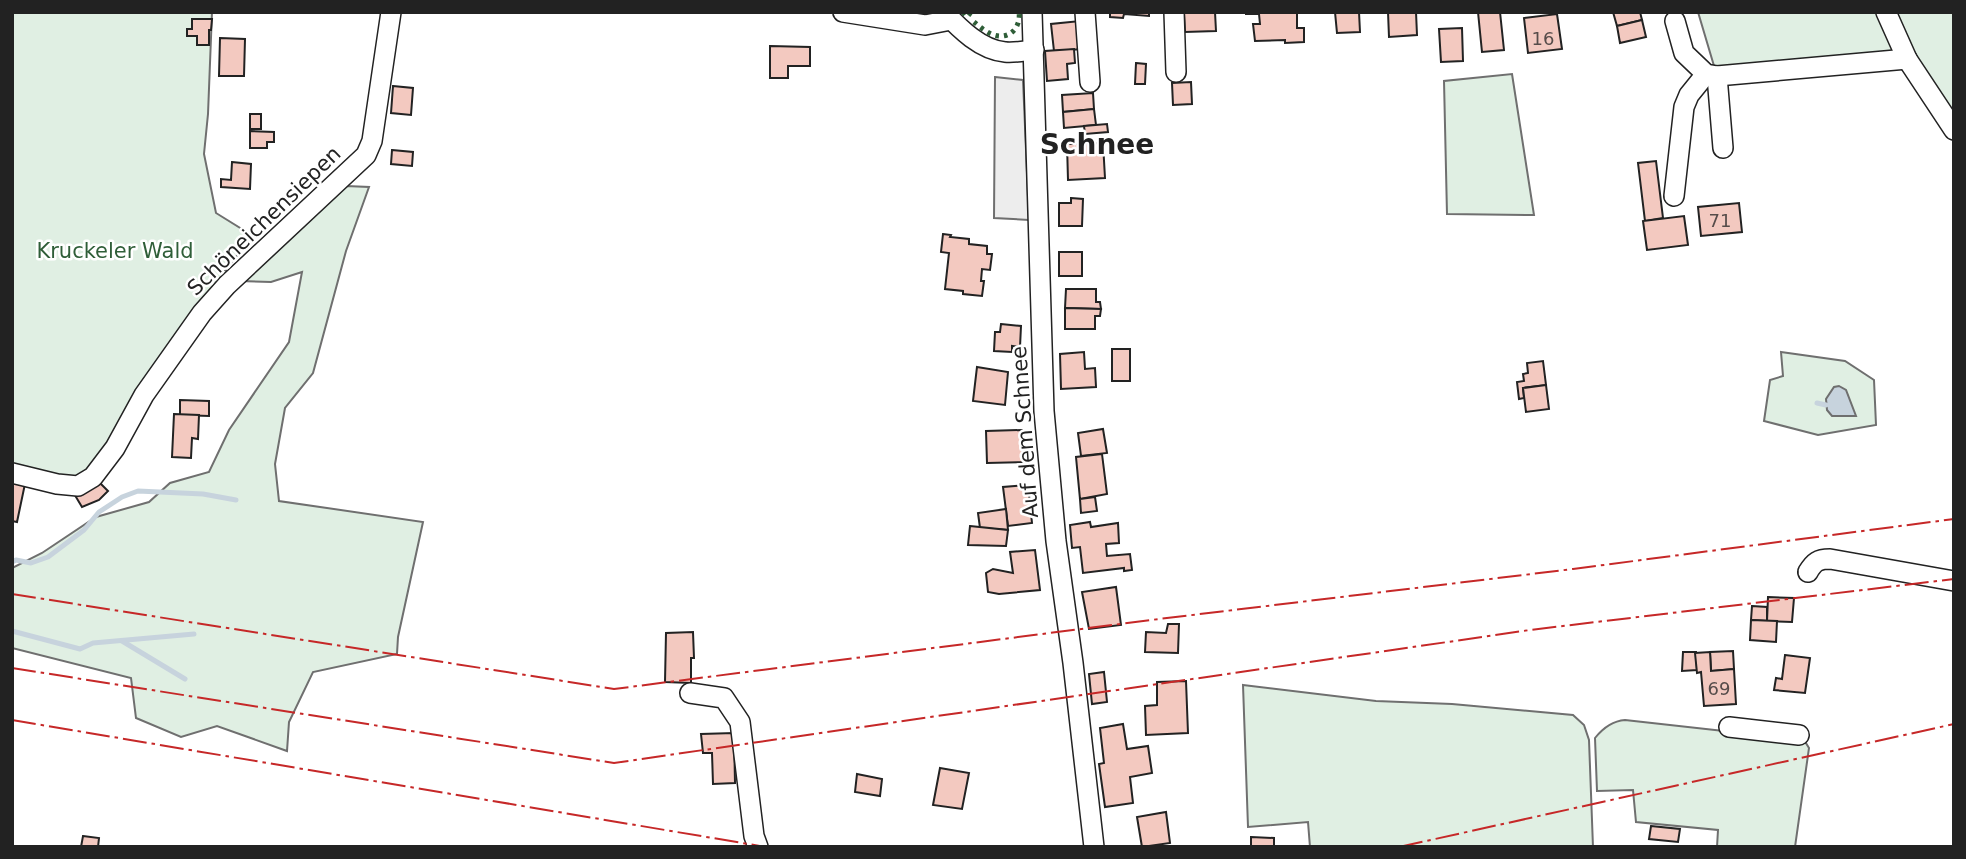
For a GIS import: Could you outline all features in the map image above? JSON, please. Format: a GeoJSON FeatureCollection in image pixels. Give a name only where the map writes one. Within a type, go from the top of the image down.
{"type":"FeatureCollection","features":[{"type":"Feature","properties":{"kind":"street","name":"Schöneichensiepen"},"geometry":{"type":"LineString","coordinates":[[12,473],[78,486],[93,477],[115,448],[144,395],[202,313],[227,285],[366,155],[372,141],[391,12]]}},
{"type":"Feature","properties":{"kind":"street"},"geometry":{"type":"LineString","coordinates":[[843,12],[925,25],[948,16],[981,45],[992,50],[1006,53],[1034,50]]}},
{"type":"Feature","properties":{"kind":"street","name":"Auf dem Schnee"},"geometry":{"type":"LineString","coordinates":[[1032,12],[1044,411],[1056,541],[1094,847]]}},
{"type":"Feature","properties":{"kind":"street"},"geometry":{"type":"LineString","coordinates":[[1085,12],[1090,82]]}},
{"type":"Feature","properties":{"kind":"street"},"geometry":{"type":"LineString","coordinates":[[1174,12],[1176,72]]}},
{"type":"Feature","properties":{"kind":"street"},"geometry":{"type":"LineString","coordinates":[[1886,12],[1907,59],[1954,130]]}},
{"type":"Feature","properties":{"kind":"street"},"geometry":{"type":"LineString","coordinates":[[1675,21],[1684,53],[1711,75],[1723,148]]}},
{"type":"Feature","properties":{"kind":"street"},"geometry":{"type":"LineString","coordinates":[[1674,196],[1684,107],[1689,95],[1711,75],[1907,59]]}},
{"type":"Feature","properties":{"kind":"street"},"geometry":{"type":"LineString","coordinates":[[1808,572],[1813,563],[1830,559],[1954,581]]}},
{"type":"Feature","properties":{"kind":"street"},"geometry":{"type":"LineString","coordinates":[[690,692],[724,698],[740,722],[754,836],[758,847]]}},
{"type":"Feature","properties":{"kind":"street"},"geometry":{"type":"LineString","coordinates":[[1729,727],[1799,735]]}},
{"type":"Feature","properties":{"kind":"green space","name":"Kruckeler Wald"},"geometry":{"type":"Polygon","coordinates":[[[12,12],[212,12],[204,154],[216,213],[253,236],[225,270],[232,275],[120,431],[80,479],[12,469],[12,12]]]}},
{"type":"Feature","properties":{"kind":"green space"},"geometry":{"type":"Polygon","coordinates":[[[1698,12],[1886,12],[1907,59],[1717,76],[1698,12]]]}},
{"type":"Feature","properties":{"kind":"green space"},"geometry":{"type":"Polygon","coordinates":[[[1893,12],[1954,12],[1954,119],[1929,83],[1893,12]]]}},
{"type":"Feature","properties":{"kind":"green space"},"geometry":{"type":"Polygon","coordinates":[[[1512,74],[1534,215],[1447,214],[1444,81],[1512,74]]]}},
{"type":"Feature","properties":{"kind":"green space"},"geometry":{"type":"Polygon","coordinates":[[[346,186],[369,187],[346,251],[313,373],[285,408],[275,464],[279,501],[423,522],[398,637],[397,654],[313,672],[289,722],[287,751],[217,726],[181,737],[136,718],[131,678],[12,648],[12,568],[42,553],[96,517],[149,502],[170,483],[209,472],[229,430],[289,342],[302,272],[271,282],[240,281],[346,186]]]}},
{"type":"Feature","properties":{"kind":"green space"},"geometry":{"type":"Polygon","coordinates":[[[1781,352],[1845,361],[1874,380],[1876,425],[1818,435],[1764,421],[1770,380],[1783,376],[1781,352]]]}},
{"type":"Feature","properties":{"kind":"green space"},"geometry":{"type":"Polygon","coordinates":[[[1243,685],[1376,701],[1452,704],[1573,715],[1584,725],[1589,740],[1593,847],[1310,847],[1308,822],[1248,827],[1243,685]]]}},
{"type":"Feature","properties":{"kind":"green space"},"geometry":{"type":"Polygon","coordinates":[[[1625,720],[1804,740],[1809,748],[1795,847],[1717,847],[1718,830],[1636,822],[1633,790],[1597,791],[1595,738],[1608,726],[1625,720]]]}},
{"type":"Feature","properties":{"kind":"shaded area"},"geometry":{"type":"Polygon","coordinates":[[[995,77],[1023,80],[1029,220],[994,218],[995,77]]]}},
{"type":"Feature","properties":{"kind":"shaded area"},"geometry":{"type":"Polygon","coordinates":[[[1839,386],[1846,390],[1856,416],[1832,416],[1827,410],[1826,399],[1834,387],[1839,386]]]}},
{"type":"Feature","properties":{"kind":"building"},"geometry":{"type":"Polygon","coordinates":[[[1110,12],[1149,12],[1149,16],[1124,14],[1123,18],[1110,17],[1110,12]]]}},
{"type":"Feature","properties":{"kind":"building"},"geometry":{"type":"Polygon","coordinates":[[[1184,12],[1215,12],[1216,31],[1185,32],[1184,12]]]}},
{"type":"Feature","properties":{"kind":"building"},"geometry":{"type":"Polygon","coordinates":[[[1246,12],[1297,12],[1297,28],[1304,28],[1304,42],[1255,41],[1253,24],[1260,24],[1259,14],[1246,12]]]}},
{"type":"Feature","properties":{"kind":"building"},"geometry":{"type":"Polygon","coordinates":[[[1335,12],[1359,12],[1360,32],[1337,33],[1335,12]]]}},
{"type":"Feature","properties":{"kind":"building"},"geometry":{"type":"Polygon","coordinates":[[[1388,12],[1416,12],[1417,35],[1389,37],[1388,12]]]}},
{"type":"Feature","properties":{"kind":"building"},"geometry":{"type":"Polygon","coordinates":[[[1478,12],[1500,12],[1504,50],[1482,52],[1478,12]]]}},
{"type":"Feature","properties":{"kind":"building"},"geometry":{"type":"Polygon","coordinates":[[[1613,12],[1640,12],[1642,20],[1617,26],[1613,12]]]}},
{"type":"Feature","properties":{"kind":"building"},"geometry":{"type":"Polygon","coordinates":[[[1557,14],[1562,49],[1528,53],[1524,18],[1557,14]]]}},
{"type":"Feature","properties":{"kind":"building"},"geometry":{"type":"Polygon","coordinates":[[[192,19],[212,19],[209,45],[197,45],[197,36],[187,36],[187,29],[192,29],[192,19]]]}},
{"type":"Feature","properties":{"kind":"building"},"geometry":{"type":"Polygon","coordinates":[[[1642,20],[1646,37],[1620,43],[1617,26],[1642,20]]]}},
{"type":"Feature","properties":{"kind":"building"},"geometry":{"type":"Polygon","coordinates":[[[1080,21],[1083,49],[1054,51],[1051,24],[1080,21]]]}},
{"type":"Feature","properties":{"kind":"building"},"geometry":{"type":"Polygon","coordinates":[[[1462,28],[1463,61],[1441,62],[1439,29],[1462,28]]]}},
{"type":"Feature","properties":{"kind":"building"},"geometry":{"type":"Polygon","coordinates":[[[220,38],[245,39],[244,76],[219,76],[220,38]]]}},
{"type":"Feature","properties":{"kind":"building"},"geometry":{"type":"Polygon","coordinates":[[[770,46],[810,47],[810,66],[788,66],[788,78],[770,78],[770,46]]]}},
{"type":"Feature","properties":{"kind":"building"},"geometry":{"type":"Polygon","coordinates":[[[1074,49],[1075,63],[1067,64],[1068,79],[1047,81],[1045,51],[1074,49]]]}},
{"type":"Feature","properties":{"kind":"building"},"geometry":{"type":"Polygon","coordinates":[[[1136,63],[1146,64],[1145,84],[1135,84],[1136,63]]]}},
{"type":"Feature","properties":{"kind":"building"},"geometry":{"type":"Polygon","coordinates":[[[1191,82],[1192,104],[1173,105],[1172,83],[1191,82]]]}},
{"type":"Feature","properties":{"kind":"building"},"geometry":{"type":"Polygon","coordinates":[[[393,86],[413,88],[411,115],[391,113],[393,86]]]}},
{"type":"Feature","properties":{"kind":"building"},"geometry":{"type":"Polygon","coordinates":[[[1093,93],[1094,109],[1063,112],[1062,95],[1093,93]]]}},
{"type":"Feature","properties":{"kind":"building"},"geometry":{"type":"Polygon","coordinates":[[[1094,109],[1096,125],[1064,128],[1063,112],[1094,109]]]}},
{"type":"Feature","properties":{"kind":"building"},"geometry":{"type":"Polygon","coordinates":[[[250,114],[261,114],[261,129],[250,129],[250,114]]]}},
{"type":"Feature","properties":{"kind":"building"},"geometry":{"type":"Polygon","coordinates":[[[1107,124],[1108,132],[1085,134],[1084,126],[1107,124]]]}},
{"type":"Feature","properties":{"kind":"building"},"geometry":{"type":"Polygon","coordinates":[[[250,131],[274,132],[274,142],[267,142],[267,148],[250,148],[250,131]]]}},
{"type":"Feature","properties":{"kind":"building"},"geometry":{"type":"Polygon","coordinates":[[[1103,143],[1105,178],[1068,180],[1067,144],[1103,143]]]}},
{"type":"Feature","properties":{"kind":"building"},"geometry":{"type":"Polygon","coordinates":[[[392,150],[413,152],[412,166],[391,164],[392,150]]]}},
{"type":"Feature","properties":{"kind":"building"},"geometry":{"type":"Polygon","coordinates":[[[1656,161],[1663,218],[1645,221],[1638,163],[1656,161]]]}},
{"type":"Feature","properties":{"kind":"building"},"geometry":{"type":"Polygon","coordinates":[[[232,162],[251,164],[250,189],[221,187],[221,179],[231,180],[232,162]]]}},
{"type":"Feature","properties":{"kind":"building"},"geometry":{"type":"Polygon","coordinates":[[[1071,198],[1083,199],[1082,226],[1059,226],[1059,203],[1071,203],[1071,198]]]}},
{"type":"Feature","properties":{"kind":"building"},"geometry":{"type":"Polygon","coordinates":[[[1739,203],[1742,232],[1701,236],[1698,207],[1739,203]]]}},
{"type":"Feature","properties":{"kind":"building"},"geometry":{"type":"Polygon","coordinates":[[[1684,216],[1688,245],[1647,250],[1643,221],[1684,216]]]}},
{"type":"Feature","properties":{"kind":"building"},"geometry":{"type":"Polygon","coordinates":[[[943,234],[969,239],[969,244],[987,246],[987,254],[992,254],[990,270],[982,269],[982,296],[945,289],[949,253],[941,252],[943,234]]]}},
{"type":"Feature","properties":{"kind":"building"},"geometry":{"type":"Polygon","coordinates":[[[1059,252],[1082,252],[1082,276],[1059,276],[1059,252]]]}},
{"type":"Feature","properties":{"kind":"building"},"geometry":{"type":"Polygon","coordinates":[[[1066,289],[1096,289],[1096,302],[1100,302],[1101,309],[1065,308],[1066,289]]]}},
{"type":"Feature","properties":{"kind":"building"},"geometry":{"type":"Polygon","coordinates":[[[1065,308],[1101,309],[1100,316],[1095,316],[1095,329],[1065,329],[1065,308]]]}},
{"type":"Feature","properties":{"kind":"building"},"geometry":{"type":"Polygon","coordinates":[[[1001,324],[1021,326],[1020,347],[1012,346],[1012,352],[994,351],[995,332],[1000,332],[1001,324]]]}},
{"type":"Feature","properties":{"kind":"building"},"geometry":{"type":"Polygon","coordinates":[[[1112,349],[1130,349],[1130,381],[1112,381],[1112,349]]]}},
{"type":"Feature","properties":{"kind":"building"},"geometry":{"type":"Polygon","coordinates":[[[1084,352],[1085,369],[1095,368],[1096,387],[1061,389],[1060,354],[1084,352]]]}},
{"type":"Feature","properties":{"kind":"building"},"geometry":{"type":"Polygon","coordinates":[[[1543,361],[1546,385],[1523,388],[1524,398],[1519,399],[1517,382],[1524,381],[1523,374],[1528,373],[1527,363],[1543,361]]]}},
{"type":"Feature","properties":{"kind":"building"},"geometry":{"type":"Polygon","coordinates":[[[977,367],[1008,372],[1005,405],[973,401],[977,367]]]}},
{"type":"Feature","properties":{"kind":"building"},"geometry":{"type":"Polygon","coordinates":[[[1546,385],[1549,409],[1526,412],[1523,388],[1546,385]]]}},
{"type":"Feature","properties":{"kind":"building"},"geometry":{"type":"Polygon","coordinates":[[[180,400],[209,401],[209,416],[180,415],[180,400]]]}},
{"type":"Feature","properties":{"kind":"building"},"geometry":{"type":"Polygon","coordinates":[[[174,414],[199,415],[198,439],[192,438],[191,458],[172,457],[174,414]]]}},
{"type":"Feature","properties":{"kind":"building"},"geometry":{"type":"Polygon","coordinates":[[[1103,429],[1107,453],[1081,456],[1078,433],[1103,429]]]}},
{"type":"Feature","properties":{"kind":"building"},"geometry":{"type":"Polygon","coordinates":[[[1022,430],[1023,462],[987,463],[986,431],[1022,430]]]}},
{"type":"Feature","properties":{"kind":"building"},"geometry":{"type":"Polygon","coordinates":[[[1102,454],[1107,494],[1080,499],[1076,457],[1102,454]]]}},
{"type":"Feature","properties":{"kind":"building"},"geometry":{"type":"Polygon","coordinates":[[[12,476],[26,479],[17,522],[12,521],[12,476]]]}},
{"type":"Feature","properties":{"kind":"building"},"geometry":{"type":"Polygon","coordinates":[[[98,481],[108,491],[99,500],[82,507],[73,492],[98,481]]]}},
{"type":"Feature","properties":{"kind":"building"},"geometry":{"type":"Polygon","coordinates":[[[1028,485],[1032,523],[1008,526],[1003,487],[1028,485]]]}},
{"type":"Feature","properties":{"kind":"building"},"geometry":{"type":"Polygon","coordinates":[[[1095,497],[1097,511],[1081,513],[1080,499],[1095,497]]]}},
{"type":"Feature","properties":{"kind":"building"},"geometry":{"type":"Polygon","coordinates":[[[1006,509],[1008,530],[980,528],[978,513],[1006,509]]]}},
{"type":"Feature","properties":{"kind":"building"},"geometry":{"type":"Polygon","coordinates":[[[1090,522],[1091,527],[1118,523],[1119,543],[1106,544],[1107,556],[1130,554],[1132,570],[1124,571],[1124,568],[1083,573],[1080,547],[1072,548],[1070,525],[1090,522]]]}},
{"type":"Feature","properties":{"kind":"building"},"geometry":{"type":"Polygon","coordinates":[[[970,526],[1008,530],[1006,546],[968,545],[970,526]]]}},
{"type":"Feature","properties":{"kind":"building"},"geometry":{"type":"Polygon","coordinates":[[[1035,550],[1040,590],[999,594],[988,592],[986,573],[993,569],[1013,573],[1010,552],[1035,550]]]}},
{"type":"Feature","properties":{"kind":"building"},"geometry":{"type":"Polygon","coordinates":[[[1116,587],[1121,625],[1089,629],[1082,592],[1116,587]]]}},
{"type":"Feature","properties":{"kind":"building"},"geometry":{"type":"Polygon","coordinates":[[[1768,597],[1794,598],[1792,622],[1767,621],[1768,597]]]}},
{"type":"Feature","properties":{"kind":"building"},"geometry":{"type":"Polygon","coordinates":[[[1752,606],[1767,607],[1767,621],[1751,620],[1752,606]]]}},
{"type":"Feature","properties":{"kind":"building"},"geometry":{"type":"Polygon","coordinates":[[[1751,620],[1777,621],[1776,642],[1750,640],[1751,620]]]}},
{"type":"Feature","properties":{"kind":"building"},"geometry":{"type":"Polygon","coordinates":[[[1168,624],[1179,624],[1178,653],[1145,652],[1146,632],[1166,633],[1168,624]]]}},
{"type":"Feature","properties":{"kind":"building"},"geometry":{"type":"Polygon","coordinates":[[[693,632],[691,683],[665,682],[666,633],[693,632]]]}},
{"type":"Feature","properties":{"kind":"building"},"geometry":{"type":"Polygon","coordinates":[[[1733,651],[1734,669],[1711,671],[1710,652],[1733,651]]]}},
{"type":"Feature","properties":{"kind":"building"},"geometry":{"type":"Polygon","coordinates":[[[1683,652],[1696,652],[1697,670],[1682,671],[1683,652]]]}},
{"type":"Feature","properties":{"kind":"building"},"geometry":{"type":"Polygon","coordinates":[[[1710,652],[1711,671],[1734,669],[1736,704],[1704,706],[1701,672],[1697,673],[1695,653],[1710,652]]]}},
{"type":"Feature","properties":{"kind":"building"},"geometry":{"type":"Polygon","coordinates":[[[1785,655],[1810,658],[1805,693],[1774,690],[1776,678],[1782,679],[1785,655]]]}},
{"type":"Feature","properties":{"kind":"building"},"geometry":{"type":"Polygon","coordinates":[[[1104,672],[1107,702],[1092,704],[1089,674],[1104,672]]]}},
{"type":"Feature","properties":{"kind":"building"},"geometry":{"type":"Polygon","coordinates":[[[1186,681],[1188,733],[1146,735],[1145,706],[1157,705],[1157,682],[1186,681]]]}},
{"type":"Feature","properties":{"kind":"building"},"geometry":{"type":"Polygon","coordinates":[[[1123,724],[1127,749],[1148,746],[1152,773],[1130,777],[1133,803],[1105,807],[1099,764],[1104,763],[1100,728],[1123,724]]]}},
{"type":"Feature","properties":{"kind":"building"},"geometry":{"type":"Polygon","coordinates":[[[734,733],[735,783],[713,784],[712,753],[703,753],[701,734],[734,733]]]}},
{"type":"Feature","properties":{"kind":"building"},"geometry":{"type":"Polygon","coordinates":[[[940,768],[969,773],[962,809],[933,805],[940,768]]]}},
{"type":"Feature","properties":{"kind":"building"},"geometry":{"type":"Polygon","coordinates":[[[857,774],[882,779],[880,796],[855,792],[857,774]]]}},
{"type":"Feature","properties":{"kind":"building"},"geometry":{"type":"Polygon","coordinates":[[[1166,812],[1170,843],[1142,847],[1137,817],[1166,812]]]}},
{"type":"Feature","properties":{"kind":"building"},"geometry":{"type":"Polygon","coordinates":[[[1651,826],[1680,829],[1678,842],[1649,839],[1651,826]]]}},
{"type":"Feature","properties":{"kind":"building"},"geometry":{"type":"Polygon","coordinates":[[[83,836],[99,838],[98,847],[81,847],[83,836]]]}},
{"type":"Feature","properties":{"kind":"building"},"geometry":{"type":"Polygon","coordinates":[[[1251,837],[1274,838],[1274,847],[1251,847],[1251,837]]]}},
{"type":"Feature","properties":{"kind":"waterway"},"geometry":{"type":"LineString","coordinates":[[1817,403],[1826,405]]}},
{"type":"Feature","properties":{"kind":"waterway"},"geometry":{"type":"LineString","coordinates":[[12,562],[16,560],[31,563],[48,557],[84,530],[99,512],[122,497],[138,491],[203,494],[236,500]]}},
{"type":"Feature","properties":{"kind":"waterway"},"geometry":{"type":"LineString","coordinates":[[12,631],[80,649],[93,643],[194,634]]}},
{"type":"Feature","properties":{"kind":"waterway"},"geometry":{"type":"LineString","coordinates":[[122,641],[185,679]]}},
{"type":"Feature","properties":{"kind":"hedge"},"geometry":{"type":"LineString","coordinates":[[963,12],[967,17],[971,12]]}},
{"type":"Feature","properties":{"kind":"hedge"},"geometry":{"type":"LineString","coordinates":[[974,22],[991,34],[1005,36],[1016,27],[1019,12]]}},
{"type":"Feature","properties":{"kind":"power"},"geometry":{"type":"LineString","coordinates":[[12,594],[614,689],[1954,519]]}},
{"type":"Feature","properties":{"kind":"power"},"geometry":{"type":"LineString","coordinates":[[12,668],[614,763],[1530,630],[1954,579]]}},
{"type":"Feature","properties":{"kind":"power"},"geometry":{"type":"LineString","coordinates":[[12,720],[766,847]]}},
{"type":"Feature","properties":{"kind":"power"},"geometry":{"type":"LineString","coordinates":[[1399,847],[1954,724]]}},
{"type":"Feature","properties":{"kind":"district","name":"Schnee"},"geometry":{"type":"Point","coordinates":[1097,144]}}]}
